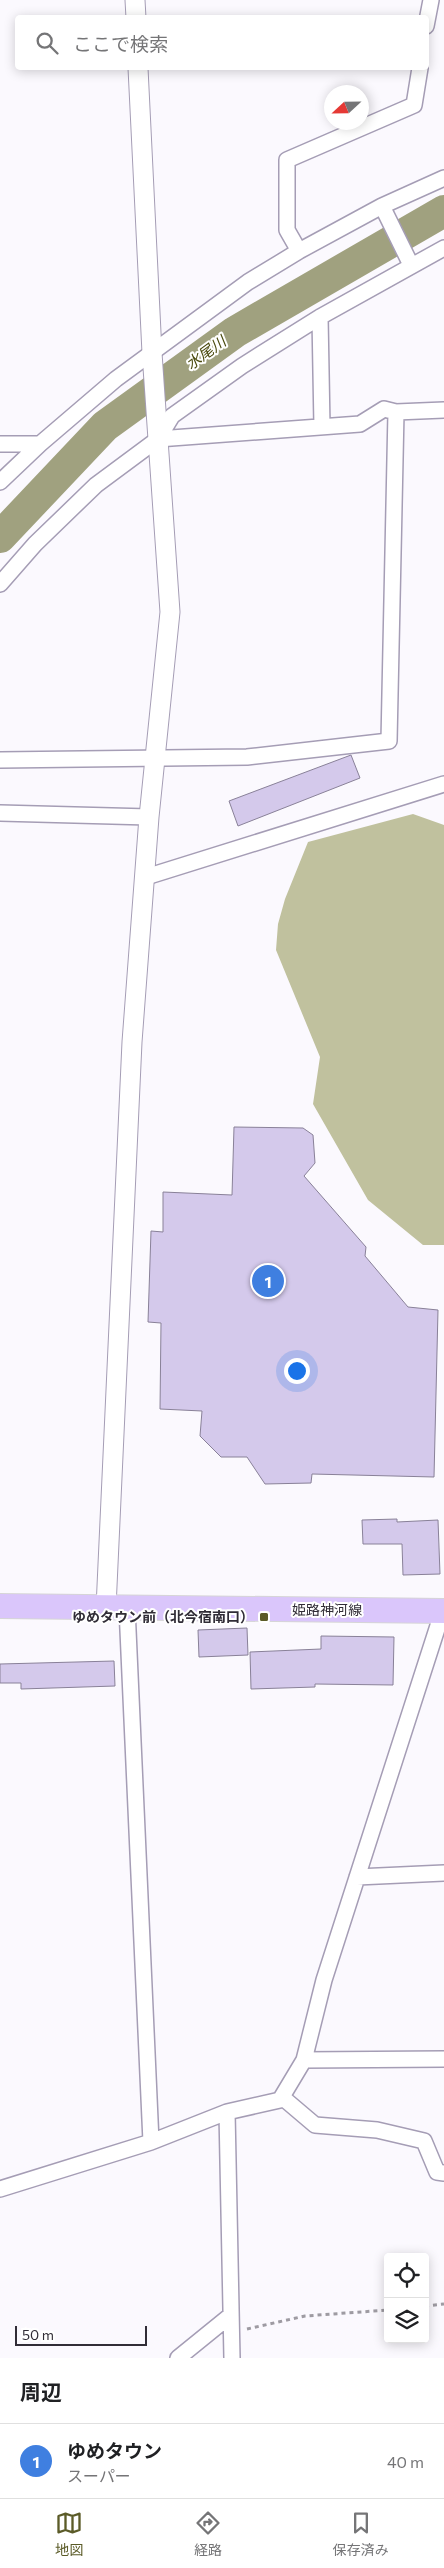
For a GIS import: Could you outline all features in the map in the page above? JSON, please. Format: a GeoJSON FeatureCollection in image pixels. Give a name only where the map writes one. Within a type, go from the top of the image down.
{"type":"FeatureCollection","features":[{"type":"Feature","properties":{"kind":"main road","name":"姫路神河線"},"geometry":{"type":"LineString","coordinates":[[0,1606],[444,1609]]}},
{"type":"Feature","properties":{"kind":"street"},"geometry":{"type":"LineString","coordinates":[[135,0],[136,15]]}},
{"type":"Feature","properties":{"kind":"street"},"geometry":{"type":"LineString","coordinates":[[428,15],[430,0]]}},
{"type":"Feature","properties":{"kind":"street"},"geometry":{"type":"LineString","coordinates":[[138,70],[152,353],[170,612],[157,758],[149,816],[146,877],[132,1042],[117,1608],[150,2142]]}},
{"type":"Feature","properties":{"kind":"street"},"geometry":{"type":"LineString","coordinates":[[298,251],[287,230],[287,160],[414,105],[420,70]]}},
{"type":"Feature","properties":{"kind":"street"},"geometry":{"type":"LineString","coordinates":[[0,482],[40,444],[116,379],[248,282],[298,251],[382,206],[444,178]]}},
{"type":"Feature","properties":{"kind":"street"},"geometry":{"type":"LineString","coordinates":[[382,206],[411,265]]}},
{"type":"Feature","properties":{"kind":"street"},"geometry":{"type":"LineString","coordinates":[[0,584],[35,544],[96,485],[158,439],[172,416],[242,366],[320,317],[444,248]]}},
{"type":"Feature","properties":{"kind":"street"},"geometry":{"type":"LineString","coordinates":[[320,317],[322,426]]}},
{"type":"Feature","properties":{"kind":"street"},"geometry":{"type":"LineString","coordinates":[[158,439],[360,424],[384,409],[396,412],[444,410]]}},
{"type":"Feature","properties":{"kind":"street"},"geometry":{"type":"LineString","coordinates":[[0,760],[247,757],[389,741],[396,412]]}},
{"type":"Feature","properties":{"kind":"street"},"geometry":{"type":"LineString","coordinates":[[0,444],[40,444]]}},
{"type":"Feature","properties":{"kind":"street"},"geometry":{"type":"LineString","coordinates":[[146,877],[444,784]]}},
{"type":"Feature","properties":{"kind":"street"},"geometry":{"type":"LineString","coordinates":[[0,813],[149,816]]}},
{"type":"Feature","properties":{"kind":"street"},"geometry":{"type":"LineString","coordinates":[[0,2189],[150,2142],[227,2112],[280,2100],[304,2060],[324,1980],[444,1609]]}},
{"type":"Feature","properties":{"kind":"street"},"geometry":{"type":"LineString","coordinates":[[357,1877],[444,1873]]}},
{"type":"Feature","properties":{"kind":"street"},"geometry":{"type":"LineString","coordinates":[[304,2060],[444,2059]]}},
{"type":"Feature","properties":{"kind":"street"},"geometry":{"type":"LineString","coordinates":[[282,2097],[315,2125],[377,2130],[424,2141],[437,2172],[444,2173]]}},
{"type":"Feature","properties":{"kind":"street"},"geometry":{"type":"LineString","coordinates":[[227,2112],[232,2358]]}},
{"type":"Feature","properties":{"kind":"street"},"geometry":{"type":"LineString","coordinates":[[178,2358],[231,2315]]}},
{"type":"Feature","properties":{"kind":"path"},"geometry":{"type":"LineString","coordinates":[[429,2306],[444,2304]]}},
{"type":"Feature","properties":{"kind":"path"},"geometry":{"type":"LineString","coordinates":[[232,2332],[305,2316],[384,2310]]}},
{"type":"Feature","properties":{"kind":"green space"},"geometry":{"type":"Polygon","coordinates":[[[413,814],[444,825],[444,1245],[423,1245],[368,1200],[313,1104],[320,1057],[276,950],[278,924],[285,899],[308,842],[413,814]]]}},
{"type":"Feature","properties":{"kind":"building"},"geometry":{"type":"Polygon","coordinates":[[[351,755],[360,778],[238,826],[229,801],[351,755]]]}},
{"type":"Feature","properties":{"kind":"building"},"geometry":{"type":"Polygon","coordinates":[[[234,1127],[303,1128],[313,1135],[315,1163],[304,1176],[366,1247],[365,1256],[408,1307],[438,1310],[434,1477],[312,1474],[311,1483],[265,1484],[247,1457],[221,1457],[200,1436],[202,1411],[160,1409],[161,1323],[148,1322],[151,1231],[163,1232],[163,1192],[232,1195],[234,1127]]]}},
{"type":"Feature","properties":{"kind":"building"},"geometry":{"type":"Polygon","coordinates":[[[397,1519],[397,1522],[438,1520],[440,1574],[403,1575],[402,1544],[363,1544],[362,1520],[397,1519]]]}},
{"type":"Feature","properties":{"kind":"building"},"geometry":{"type":"Polygon","coordinates":[[[247,1628],[248,1655],[199,1657],[198,1630],[247,1628]]]}},
{"type":"Feature","properties":{"kind":"building"},"geometry":{"type":"Polygon","coordinates":[[[321,1636],[394,1637],[393,1685],[315,1684],[315,1687],[251,1689],[250,1652],[321,1649],[321,1636]]]}},
{"type":"Feature","properties":{"kind":"building"},"geometry":{"type":"Polygon","coordinates":[[[114,1661],[115,1686],[21,1689],[21,1683],[0,1683],[0,1664],[114,1661]]]}},
{"type":"Feature","properties":{"kind":"waterway","name":"水尾川"},"geometry":{"type":"LineString","coordinates":[[0,537],[105,426],[235,332],[444,211]]}},
{"type":"Feature","properties":{"kind":"place","name":"ゆめタウン"},"geometry":{"type":"Point","coordinates":[268,1281]}},
{"type":"Feature","properties":{"kind":"place","name":"ゆめタウン前（北今宿南口）"},"geometry":{"type":"Point","coordinates":[264,1617]}}]}
